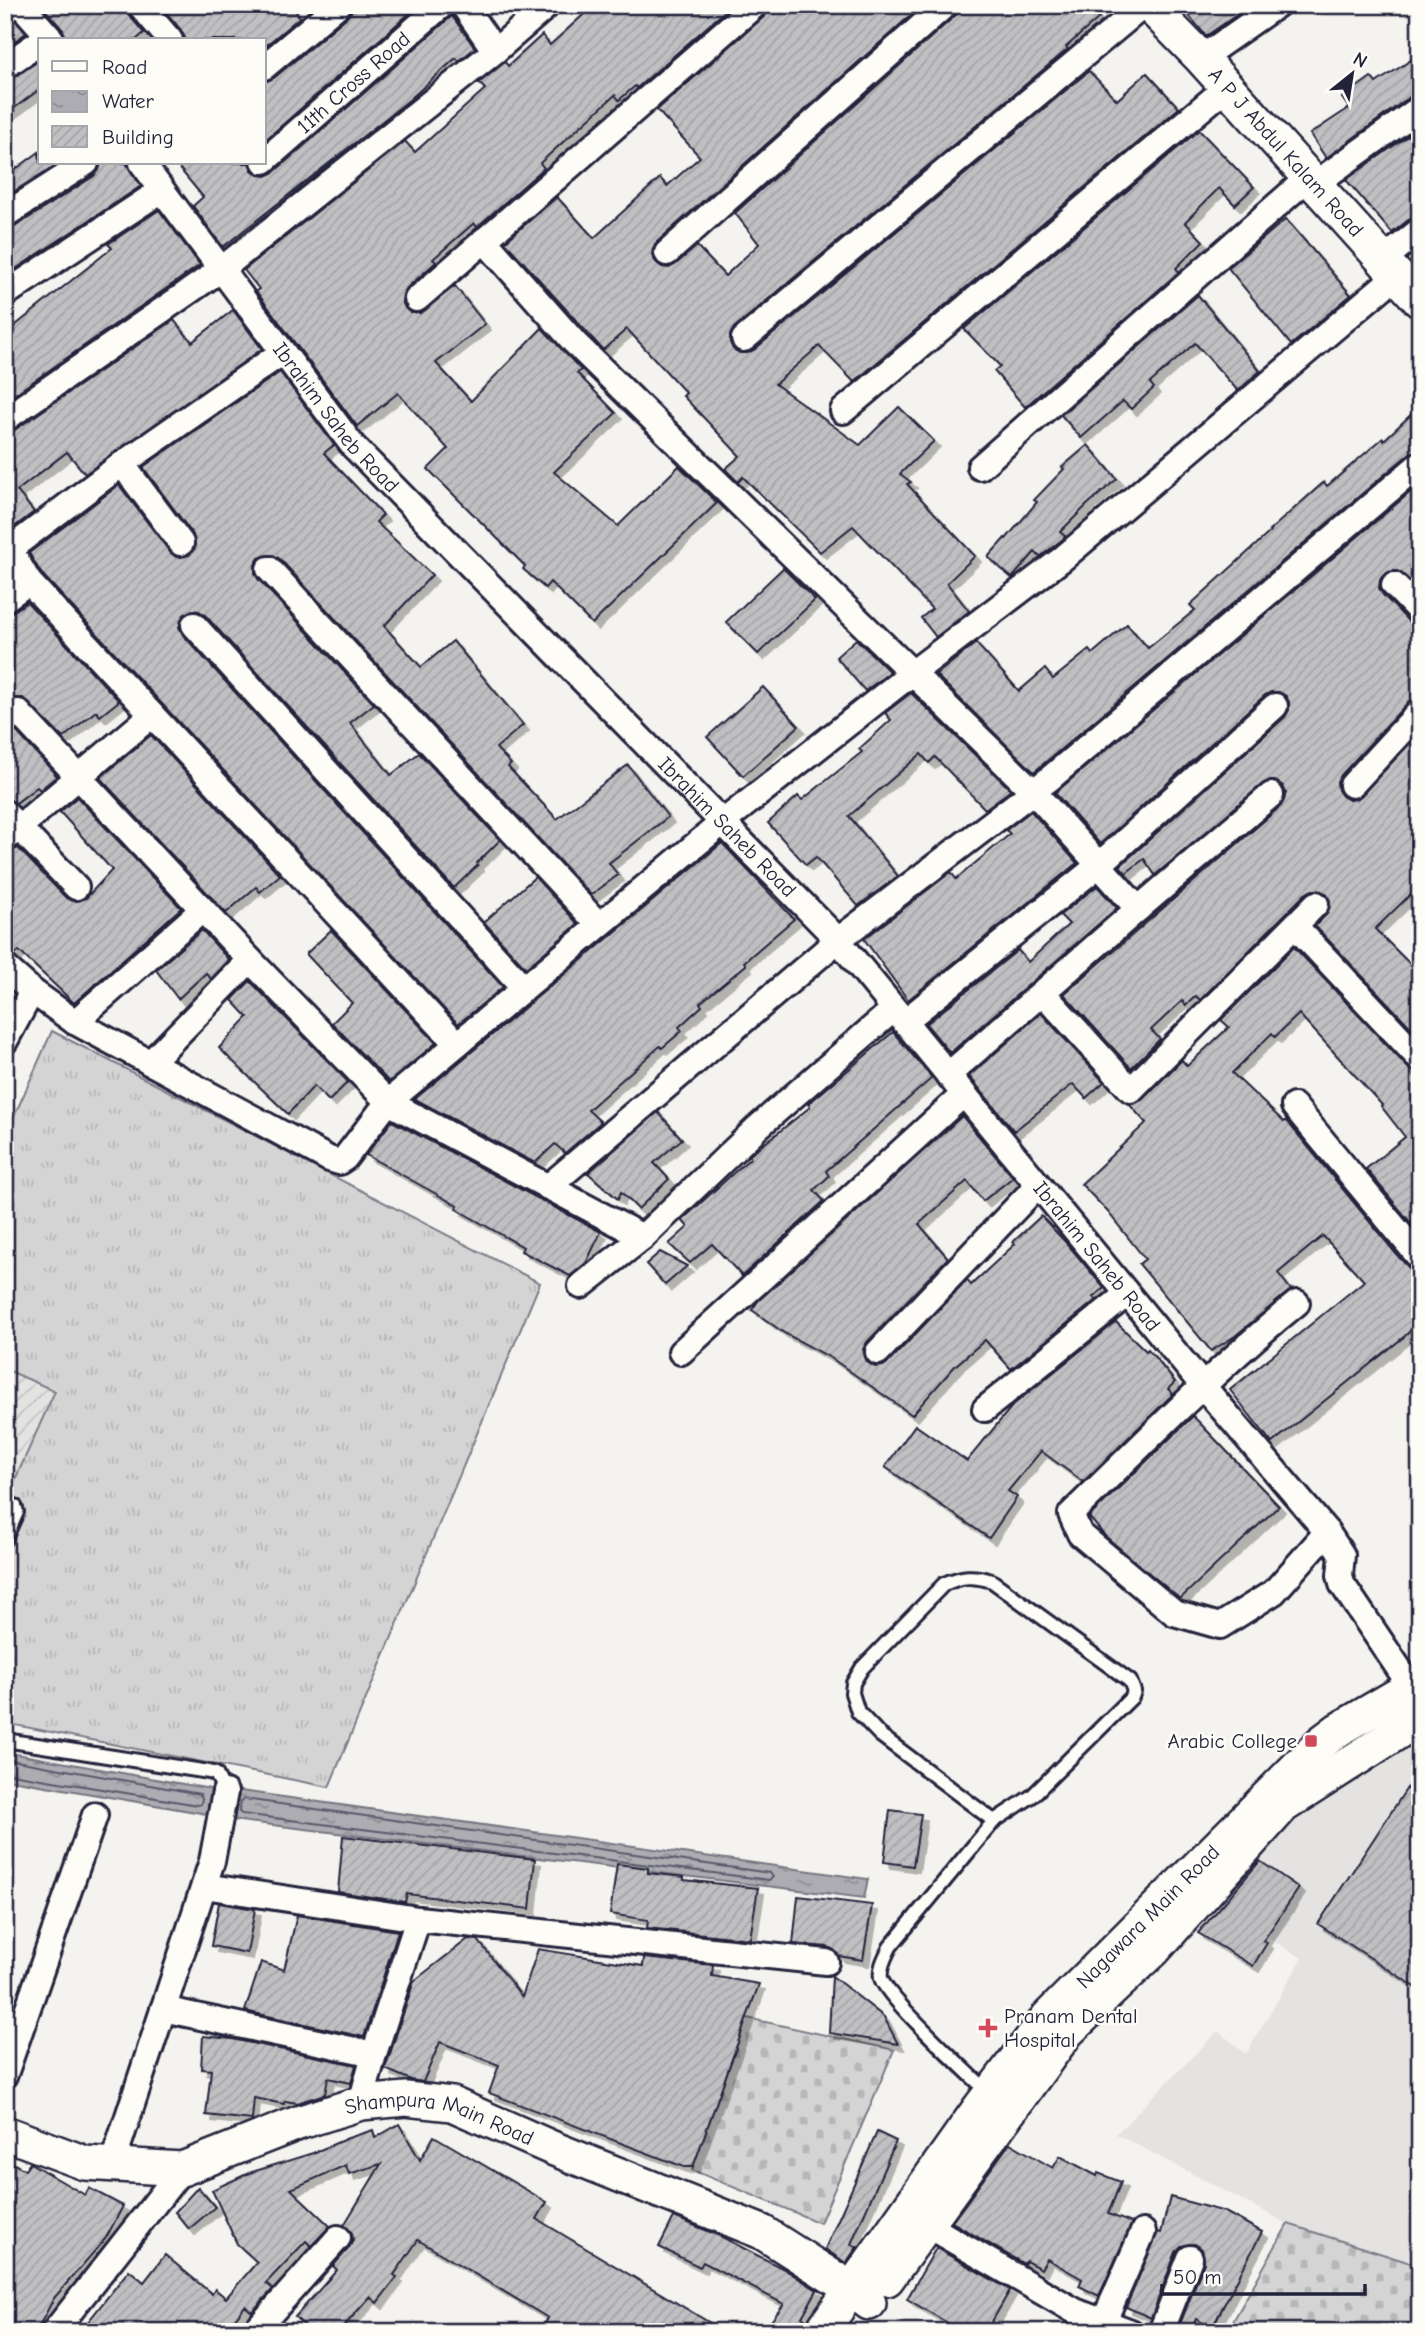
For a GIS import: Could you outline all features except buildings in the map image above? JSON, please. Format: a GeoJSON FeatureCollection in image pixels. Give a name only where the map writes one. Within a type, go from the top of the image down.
{"type":"FeatureCollection","features":[{"type":"Feature","properties":{"kind":"main road","name":"A P J Abdul Kalam Road"},"geometry":{"type":"LineString","coordinates":[[1146,5],[1201,58],[1420,300]]}},
{"type":"Feature","properties":{"kind":"main road","name":"Nagawara Main Road"},"geometry":{"type":"LineString","coordinates":[[821,2332],[861,2297],[916,2219],[990,2094],[1048,2017],[1308,1755],[1338,1730],[1417,1696]]}},
{"type":"Feature","properties":{"kind":"main road"},"geometry":{"type":"LineString","coordinates":[[916,2219],[1067,2032],[1153,1951],[1283,1807],[1417,1696]]}},
{"type":"Feature","properties":{"kind":"main road","name":"Shampura Main Road"},"geometry":{"type":"LineString","coordinates":[[5,2133],[85,2163],[182,2169],[298,2123],[361,2103],[406,2099],[452,2104],[552,2148],[762,2231],[861,2297]]}},
{"type":"Feature","properties":{"kind":"main road"},"geometry":{"type":"LineString","coordinates":[[849,2332],[861,2297]]}},
{"type":"Feature","properties":{"kind":"street"},"geometry":{"type":"LineString","coordinates":[[21,5],[45,38]]}},
{"type":"Feature","properties":{"kind":"street"},"geometry":{"type":"LineString","coordinates":[[140,5],[168,38]]}},
{"type":"Feature","properties":{"kind":"street","name":"11th Cross Road"},"geometry":{"type":"LineString","coordinates":[[266,159],[442,5]]}},
{"type":"Feature","properties":{"kind":"street"},"geometry":{"type":"LineString","coordinates":[[463,5],[495,51]]}},
{"type":"Feature","properties":{"kind":"street"},"geometry":{"type":"LineString","coordinates":[[5,419],[223,268],[495,51],[548,5]]}},
{"type":"Feature","properties":{"kind":"street"},"geometry":{"type":"LineString","coordinates":[[417,299],[755,5]]}},
{"type":"Feature","properties":{"kind":"street"},"geometry":{"type":"LineString","coordinates":[[667,253],[945,5]]}},
{"type":"Feature","properties":{"kind":"street"},"geometry":{"type":"LineString","coordinates":[[744,339],[1146,5]]}},
{"type":"Feature","properties":{"kind":"street"},"geometry":{"type":"LineString","coordinates":[[1201,58],[1277,5]]}},
{"type":"Feature","properties":{"kind":"street"},"geometry":{"type":"LineString","coordinates":[[266,65],[321,11]]}},
{"type":"Feature","properties":{"kind":"street"},"geometry":{"type":"LineString","coordinates":[[5,66],[38,45]]}},
{"type":"Feature","properties":{"kind":"street"},"geometry":{"type":"LineString","coordinates":[[843,411],[1227,87]]}},
{"type":"Feature","properties":{"kind":"street"},"geometry":{"type":"LineString","coordinates":[[980,467],[1312,181],[1420,108]]}},
{"type":"Feature","properties":{"kind":"street"},"geometry":{"type":"LineString","coordinates":[[5,215],[84,164]]}},
{"type":"Feature","properties":{"kind":"street","name":"Ibrahim Saheb Road"},"geometry":{"type":"LineString","coordinates":[[143,164],[223,268],[353,446],[838,940],[1203,1386],[1327,1532],[1342,1555],[1342,1584],[1417,1696]]}},
{"type":"Feature","properties":{"kind":"street"},"geometry":{"type":"LineString","coordinates":[[5,294],[162,190]]}},
{"type":"Feature","properties":{"kind":"street"},"geometry":{"type":"LineString","coordinates":[[5,967],[32,991],[75,1022],[339,1162],[345,1158],[388,1102],[599,925],[723,822],[1062,559],[1390,267],[1420,230]]}},
{"type":"Feature","properties":{"kind":"street"},"geometry":{"type":"LineString","coordinates":[[484,240],[575,343],[1033,791],[1138,909]]}},
{"type":"Feature","properties":{"kind":"street"},"geometry":{"type":"LineString","coordinates":[[283,352],[122,464],[14,546],[14,556],[29,582],[457,1044]]}},
{"type":"Feature","properties":{"kind":"street"},"geometry":{"type":"LineString","coordinates":[[122,464],[181,543]]}},
{"type":"Feature","properties":{"kind":"street"},"geometry":{"type":"LineString","coordinates":[[548,1186],[838,940],[1033,791],[1420,464]]}},
{"type":"Feature","properties":{"kind":"street"},"geometry":{"type":"LineString","coordinates":[[269,569],[599,925]]}},
{"type":"Feature","properties":{"kind":"street"},"geometry":{"type":"LineString","coordinates":[[5,599],[29,582]]}},
{"type":"Feature","properties":{"kind":"street"},"geometry":{"type":"LineString","coordinates":[[1394,585],[1420,612]]}},
{"type":"Feature","properties":{"kind":"street"},"geometry":{"type":"LineString","coordinates":[[194,625],[524,988]]}},
{"type":"Feature","properties":{"kind":"street"},"geometry":{"type":"LineString","coordinates":[[580,1286],[643,1237],[758,1126],[899,1015],[1099,865],[1275,706]]}},
{"type":"Feature","properties":{"kind":"street"},"geometry":{"type":"LineString","coordinates":[[1352,786],[1420,711]]}},
{"type":"Feature","properties":{"kind":"street"},"geometry":{"type":"LineString","coordinates":[[18,712],[202,910],[388,1102],[643,1237]]}},
{"type":"Feature","properties":{"kind":"street"},"geometry":{"type":"LineString","coordinates":[[76,887],[10,826],[79,776],[152,715]]}},
{"type":"Feature","properties":{"kind":"street"},"geometry":{"type":"LineString","coordinates":[[681,1353],[956,1084],[1043,993],[1271,795]]}},
{"type":"Feature","properties":{"kind":"street"},"geometry":{"type":"LineString","coordinates":[[1043,993],[1131,1090],[1317,904]]}},
{"type":"Feature","properties":{"kind":"street"},"geometry":{"type":"LineString","coordinates":[[75,1022],[202,910]]}},
{"type":"Feature","properties":{"kind":"street"},"geometry":{"type":"LineString","coordinates":[[1295,926],[1420,1059]]}},
{"type":"Feature","properties":{"kind":"street"},"geometry":{"type":"LineString","coordinates":[[150,1063],[250,960]]}},
{"type":"Feature","properties":{"kind":"street"},"geometry":{"type":"LineString","coordinates":[[5,1041],[32,991]]}},
{"type":"Feature","properties":{"kind":"street"},"geometry":{"type":"LineString","coordinates":[[1294,1106],[1420,1258]]}},
{"type":"Feature","properties":{"kind":"street"},"geometry":{"type":"LineString","coordinates":[[878,1352],[1038,1185]]}},
{"type":"Feature","properties":{"kind":"street"},"geometry":{"type":"LineString","coordinates":[[985,1409],[1128,1294]]}},
{"type":"Feature","properties":{"kind":"street"},"geometry":{"type":"LineString","coordinates":[[1297,1303],[1203,1386],[1071,1514],[1080,1534],[1174,1613],[1220,1626],[1274,1592],[1327,1532]]}},
{"type":"Feature","properties":{"kind":"street"},"geometry":{"type":"LineString","coordinates":[[112,2165],[204,1886],[225,1792]]}},
{"type":"Feature","properties":{"kind":"street"},"geometry":{"type":"LineString","coordinates":[[5,2074],[95,1815]]}},
{"type":"Feature","properties":{"kind":"street"},"geometry":{"type":"LineString","coordinates":[[204,1886],[418,1919],[826,1962]]}},
{"type":"Feature","properties":{"kind":"street"},"geometry":{"type":"LineString","coordinates":[[361,2103],[418,1919]]}},
{"type":"Feature","properties":{"kind":"street"},"geometry":{"type":"LineString","coordinates":[[163,2009],[374,2054]]}},
{"type":"Feature","properties":{"kind":"street"},"geometry":{"type":"LineString","coordinates":[[54,2332],[182,2169]]}},
{"type":"Feature","properties":{"kind":"street"},"geometry":{"type":"LineString","coordinates":[[916,2219],[1075,2311],[1115,2328],[1143,2232]]}},
{"type":"Feature","properties":{"kind":"street"},"geometry":{"type":"LineString","coordinates":[[254,2332],[338,2238]]}},
{"type":"Feature","properties":{"kind":"street"},"geometry":{"type":"LineString","coordinates":[[1161,2332],[1190,2258]]}},
{"type":"Feature","properties":{"kind":"lane"},"geometry":{"type":"LineString","coordinates":[[5,1500],[15,1506],[17,1512],[5,1539]]}},
{"type":"Feature","properties":{"kind":"lane"},"geometry":{"type":"LineString","coordinates":[[990,2094],[894,1999],[881,1977],[882,1964],[890,1947],[994,1821],[1032,1796],[1132,1698],[1134,1686],[992,1581],[975,1576],[960,1577],[944,1584],[862,1668],[853,1683],[852,1693],[858,1712],[880,1735],[994,1821]]}},
{"type":"Feature","properties":{"kind":"lane"},"geometry":{"type":"LineString","coordinates":[[5,1740],[209,1772],[216,1774],[225,1792]]}},
{"type":"Feature","properties":{"kind":"shaded area"},"geometry":{"type":"Polygon","coordinates":[[[5,1369],[55,1391],[5,1502],[5,1369]]]}},
{"type":"Feature","properties":{"kind":"shaded area"},"geometry":{"type":"Polygon","coordinates":[[[1420,1728],[1420,2266],[1288,2224],[1116,2134],[1218,2031],[1246,2054],[1302,1958],[1213,1904],[1257,1850],[1420,1728]]]}},
{"type":"Feature","properties":{"kind":"green space"},"geometry":{"type":"Polygon","coordinates":[[[52,1031],[540,1283],[329,1787],[5,1723],[5,1502],[55,1391],[5,1369],[5,1137],[52,1031]]]}},
{"type":"Feature","properties":{"kind":"green space"},"geometry":{"type":"Polygon","coordinates":[[[747,2018],[894,2050],[820,2223],[692,2170],[747,2018]]]}},
{"type":"Feature","properties":{"kind":"green space"},"geometry":{"type":"Polygon","coordinates":[[[1288,2224],[1420,2266],[1420,2332],[1227,2332],[1288,2224]]]}},
{"type":"Feature","properties":{"kind":"water"},"geometry":{"type":"Polygon","coordinates":[[[5,1752],[211,1789],[207,1814],[5,1779],[5,1752]]]}},
{"type":"Feature","properties":{"kind":"water"},"geometry":{"type":"Polygon","coordinates":[[[234,1790],[868,1879],[864,1898],[231,1820],[234,1790]]]}},
{"type":"Feature","properties":{"kind":"place","name":"Arabic College"},"geometry":{"type":"Point","coordinates":[1311,1741]}},
{"type":"Feature","properties":{"kind":"place","name":"Pranam Dental Hospital"},"geometry":{"type":"Point","coordinates":[988,2028]}}]}
